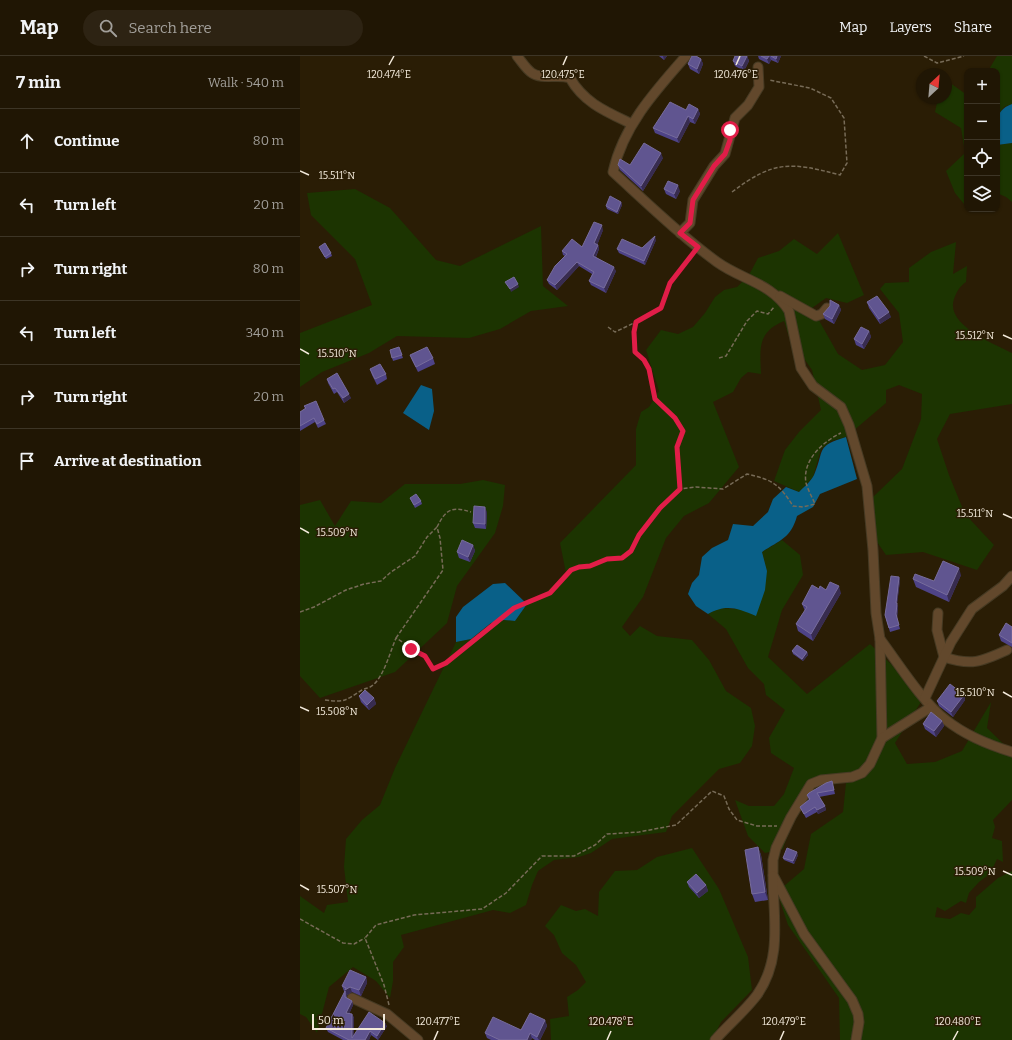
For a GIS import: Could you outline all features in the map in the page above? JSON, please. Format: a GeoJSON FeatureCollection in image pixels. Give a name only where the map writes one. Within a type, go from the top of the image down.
{"type":"FeatureCollection","features":[{"type":"Feature","properties":{"kind":"street"},"geometry":{"type":"LineString","coordinates":[[517,56],[532,73],[539,76],[555,75],[570,78],[583,97],[610,114],[632,124]]}},
{"type":"Feature","properties":{"kind":"street"},"geometry":{"type":"LineString","coordinates":[[686,56],[632,124],[621,147],[613,172],[628,188],[680,233],[718,263],[782,299],[816,316],[822,314],[827,308]]}},
{"type":"Feature","properties":{"kind":"street"},"geometry":{"type":"LineString","coordinates":[[680,233],[690,223],[693,200],[714,166],[725,154],[735,118],[748,105],[759,87],[758,66]]}},
{"type":"Feature","properties":{"kind":"street"},"geometry":{"type":"LineString","coordinates":[[715,1040],[756,996],[768,974],[773,959],[776,928],[773,860],[787,826],[810,784],[821,780],[852,776],[862,773],[870,764],[882,738],[880,639],[876,613],[873,550],[867,486],[849,425],[841,407],[813,386],[804,374],[798,361],[789,310],[782,299]]}},
{"type":"Feature","properties":{"kind":"street"},"geometry":{"type":"LineString","coordinates":[[925,698],[951,642],[972,609],[1003,586],[1012,576]]}},
{"type":"Feature","properties":{"kind":"street"},"geometry":{"type":"LineString","coordinates":[[938,613],[937,630],[944,657]]}},
{"type":"Feature","properties":{"kind":"street"},"geometry":{"type":"LineString","coordinates":[[880,639],[931,707],[946,720],[962,731],[993,747],[1012,752]]}},
{"type":"Feature","properties":{"kind":"street"},"geometry":{"type":"LineString","coordinates":[[944,657],[956,661],[977,662],[1007,650]]}},
{"type":"Feature","properties":{"kind":"street"},"geometry":{"type":"LineString","coordinates":[[882,738],[931,707]]}},
{"type":"Feature","properties":{"kind":"street"},"geometry":{"type":"LineString","coordinates":[[773,876],[804,934],[852,1000],[858,1014],[859,1022],[856,1040]]}},
{"type":"Feature","properties":{"kind":"street"},"geometry":{"type":"LineString","coordinates":[[352,998],[387,1014],[418,1040]]}},
{"type":"Feature","properties":{"kind":"path"},"geometry":{"type":"LineString","coordinates":[[924,56],[937,63],[964,56]]}},
{"type":"Feature","properties":{"kind":"path"},"geometry":{"type":"LineString","coordinates":[[732,192],[759,174],[783,166],[806,166],[840,175],[847,163],[844,118],[831,98],[810,88],[785,84],[759,77]]}},
{"type":"Feature","properties":{"kind":"path"},"geometry":{"type":"LineString","coordinates":[[608,327],[615,332],[661,308],[670,283],[698,247]]}},
{"type":"Feature","properties":{"kind":"path"},"geometry":{"type":"LineString","coordinates":[[719,358],[726,356],[747,321],[757,311],[768,314],[782,299]]}},
{"type":"Feature","properties":{"kind":"path"},"geometry":{"type":"LineString","coordinates":[[636,322],[634,332],[635,352],[644,360],[649,369],[655,399],[675,418],[683,431],[677,447],[680,489]]}},
{"type":"Feature","properties":{"kind":"path"},"geometry":{"type":"LineString","coordinates":[[396,638],[425,656],[433,669],[446,663],[514,608],[550,593],[571,570],[579,567],[590,566],[607,559],[622,558],[631,551],[639,535],[660,508],[680,489],[696,487],[723,489],[747,474],[769,479],[784,491],[793,506],[803,507],[815,504],[806,484],[806,470],[819,448],[830,438],[844,431],[849,425]]}},
{"type":"Feature","properties":{"kind":"path"},"geometry":{"type":"LineString","coordinates":[[300,612],[314,607],[346,590],[364,584],[381,581],[391,572],[415,556],[427,537],[437,527],[448,511],[457,508],[471,512]]}},
{"type":"Feature","properties":{"kind":"path"},"geometry":{"type":"LineString","coordinates":[[325,700],[338,702],[351,699],[362,690],[372,686],[380,678],[396,638],[443,570],[440,538],[437,527]]}},
{"type":"Feature","properties":{"kind":"path"},"geometry":{"type":"LineString","coordinates":[[300,919],[342,943],[354,944],[366,938],[376,924],[414,915],[482,909],[506,893],[542,856],[574,856],[595,845],[607,834],[639,832],[676,825],[712,791],[724,796],[729,809],[737,820],[757,826],[787,826]]}},
{"type":"Feature","properties":{"kind":"path"},"geometry":{"type":"LineString","coordinates":[[366,938],[386,992],[389,1004],[387,1014]]}},
{"type":"Feature","properties":{"kind":"green space"},"geometry":{"type":"Polygon","coordinates":[[[997,56],[1012,56],[1012,104],[1004,107],[1000,112],[1000,68],[990,68],[997,56]]]}},
{"type":"Feature","properties":{"kind":"green space"},"geometry":{"type":"Polygon","coordinates":[[[952,84],[964,93],[964,147],[961,128],[935,112],[937,104],[952,104],[952,84]]]}},
{"type":"Feature","properties":{"kind":"green space"},"geometry":{"type":"Polygon","coordinates":[[[1012,143],[1012,202],[1000,194],[1000,145],[1012,143]]]}},
{"type":"Feature","properties":{"kind":"green space"},"geometry":{"type":"Polygon","coordinates":[[[964,154],[964,204],[955,193],[946,171],[964,154]]]}},
{"type":"Feature","properties":{"kind":"green space"},"geometry":{"type":"Polygon","coordinates":[[[355,189],[390,208],[436,260],[460,266],[541,226],[543,286],[568,306],[531,311],[500,329],[469,338],[397,336],[369,353],[322,372],[300,387],[300,333],[372,305],[355,259],[311,215],[307,193],[355,189]]]}},
{"type":"Feature","properties":{"kind":"green space"},"geometry":{"type":"Polygon","coordinates":[[[838,233],[864,295],[847,303],[826,298],[812,308],[838,354],[862,370],[885,365],[903,342],[899,313],[880,289],[885,283],[909,282],[909,268],[931,252],[956,242],[953,274],[967,266],[966,282],[958,289],[954,299],[953,308],[957,317],[973,332],[1012,353],[1012,404],[950,414],[937,439],[949,475],[965,514],[994,545],[977,570],[923,552],[886,555],[877,542],[873,497],[902,469],[921,419],[922,394],[899,385],[886,390],[886,403],[846,437],[831,441],[821,449],[813,477],[799,492],[774,481],[785,450],[799,432],[821,410],[812,370],[789,337],[784,321],[775,325],[769,330],[762,342],[760,357],[761,374],[748,372],[741,378],[733,392],[713,402],[739,467],[709,503],[684,516],[666,538],[643,597],[622,627],[630,636],[640,626],[657,636],[692,640],[709,660],[726,691],[751,708],[755,726],[752,746],[740,763],[719,769],[672,816],[666,832],[612,839],[591,853],[579,857],[554,860],[538,871],[526,905],[510,913],[493,910],[401,935],[404,947],[393,962],[393,981],[390,998],[376,981],[353,967],[329,987],[317,1033],[306,1017],[300,1014],[300,896],[324,913],[327,905],[348,902],[344,867],[346,839],[362,820],[380,805],[395,768],[456,642],[471,639],[491,623],[504,620],[515,621],[527,604],[539,599],[566,573],[560,543],[636,465],[636,429],[641,412],[649,407],[659,391],[646,350],[661,330],[678,334],[693,327],[705,313],[715,297],[724,290],[737,287],[749,275],[758,258],[779,251],[794,239],[817,254],[838,233]]]}},
{"type":"Feature","properties":{"kind":"green space"},"geometry":{"type":"Polygon","coordinates":[[[483,480],[505,485],[503,506],[495,533],[457,586],[447,623],[395,672],[320,698],[300,676],[300,505],[320,500],[335,526],[351,501],[381,503],[405,484],[460,484],[483,480]]]}},
{"type":"Feature","properties":{"kind":"green space"},"geometry":{"type":"Polygon","coordinates":[[[782,540],[800,555],[803,575],[782,610],[768,657],[807,694],[870,644],[891,664],[921,702],[895,743],[907,764],[935,762],[962,751],[991,702],[987,728],[1012,752],[1012,800],[993,820],[995,827],[992,838],[1002,841],[1003,862],[997,859],[990,874],[979,882],[969,893],[966,903],[961,901],[945,911],[937,907],[935,917],[950,919],[961,913],[969,915],[976,907],[976,897],[998,878],[1012,871],[1012,1040],[840,1040],[839,998],[788,925],[777,892],[804,869],[811,834],[843,812],[846,783],[824,782],[814,787],[808,793],[789,832],[783,849],[765,853],[748,836],[735,800],[749,806],[774,806],[784,794],[794,768],[771,753],[769,738],[785,710],[766,695],[764,684],[748,668],[726,629],[708,614],[719,608],[740,609],[767,571],[762,552],[782,540]]]}},
{"type":"Feature","properties":{"kind":"green space"},"geometry":{"type":"Polygon","coordinates":[[[692,848],[719,889],[748,957],[752,990],[721,1022],[712,1040],[551,1040],[550,1019],[569,1016],[567,997],[578,990],[586,982],[576,965],[562,953],[554,935],[545,926],[561,905],[576,911],[585,909],[598,916],[599,892],[615,871],[637,870],[657,857],[692,848]]]}},
{"type":"Feature","properties":{"kind":"water"},"geometry":{"type":"Polygon","coordinates":[[[1012,104],[1012,143],[1000,145],[1000,113],[1012,104]]]}},
{"type":"Feature","properties":{"kind":"water"},"geometry":{"type":"Polygon","coordinates":[[[421,385],[432,389],[434,411],[429,430],[403,413],[421,385]]]}},
{"type":"Feature","properties":{"kind":"water"},"geometry":{"type":"Polygon","coordinates":[[[846,437],[857,479],[820,494],[813,507],[797,516],[792,529],[784,538],[762,552],[767,571],[765,590],[756,616],[732,608],[720,609],[708,614],[696,606],[688,594],[692,583],[699,575],[702,557],[712,548],[728,540],[733,524],[753,526],[768,512],[773,499],[786,487],[799,492],[814,475],[822,450],[825,446],[846,437]]]}},
{"type":"Feature","properties":{"kind":"water"},"geometry":{"type":"Polygon","coordinates":[[[505,583],[527,604],[515,621],[504,620],[491,623],[471,639],[456,642],[456,617],[463,607],[493,584],[505,583]]]}},
{"type":"Feature","properties":{"kind":"building"},"geometry":{"type":"Polygon","coordinates":[[[692,56],[696,56],[701,59],[697,69],[688,64],[692,56]]]}},
{"type":"Feature","properties":{"kind":"building"},"geometry":{"type":"Polygon","coordinates":[[[735,56],[747,56],[742,66],[733,61],[735,56]]]}},
{"type":"Feature","properties":{"kind":"building"},"geometry":{"type":"Polygon","coordinates":[[[761,56],[769,56],[767,59],[761,56]]]}},
{"type":"Feature","properties":{"kind":"building"},"geometry":{"type":"Polygon","coordinates":[[[670,102],[686,110],[689,104],[698,109],[693,119],[688,116],[677,138],[653,128],[670,102]]]}},
{"type":"Feature","properties":{"kind":"building"},"geometry":{"type":"Polygon","coordinates":[[[644,143],[661,153],[641,186],[618,165],[620,159],[630,165],[644,143]]]}},
{"type":"Feature","properties":{"kind":"building"},"geometry":{"type":"Polygon","coordinates":[[[668,181],[678,185],[674,194],[664,189],[668,181]]]}},
{"type":"Feature","properties":{"kind":"building"},"geometry":{"type":"Polygon","coordinates":[[[610,196],[621,202],[617,212],[606,206],[610,196]]]}},
{"type":"Feature","properties":{"kind":"building"},"geometry":{"type":"Polygon","coordinates":[[[594,222],[602,225],[594,243],[598,245],[593,256],[614,267],[604,288],[589,281],[594,272],[577,262],[555,285],[547,280],[555,266],[567,254],[562,251],[572,239],[582,247],[594,222]]]}},
{"type":"Feature","properties":{"kind":"building"},"geometry":{"type":"Polygon","coordinates":[[[655,236],[644,261],[617,249],[622,239],[642,248],[655,236]]]}},
{"type":"Feature","properties":{"kind":"building"},"geometry":{"type":"Polygon","coordinates":[[[325,243],[331,253],[325,257],[319,247],[325,243]]]}},
{"type":"Feature","properties":{"kind":"building"},"geometry":{"type":"Polygon","coordinates":[[[514,277],[518,284],[510,289],[505,282],[514,277]]]}},
{"type":"Feature","properties":{"kind":"building"},"geometry":{"type":"Polygon","coordinates":[[[877,296],[889,312],[879,319],[867,302],[877,296]]]}},
{"type":"Feature","properties":{"kind":"building"},"geometry":{"type":"Polygon","coordinates":[[[830,300],[839,305],[832,319],[823,314],[830,306],[830,300]]]}},
{"type":"Feature","properties":{"kind":"building"},"geometry":{"type":"Polygon","coordinates":[[[861,327],[869,331],[862,344],[854,339],[861,327]]]}},
{"type":"Feature","properties":{"kind":"building"},"geometry":{"type":"Polygon","coordinates":[[[399,347],[402,355],[392,358],[390,350],[399,347]]]}},
{"type":"Feature","properties":{"kind":"building"},"geometry":{"type":"Polygon","coordinates":[[[427,347],[433,358],[416,367],[410,355],[427,347]]]}},
{"type":"Feature","properties":{"kind":"building"},"geometry":{"type":"Polygon","coordinates":[[[380,364],[386,374],[375,379],[370,369],[380,364]]]}},
{"type":"Feature","properties":{"kind":"building"},"geometry":{"type":"Polygon","coordinates":[[[337,373],[349,394],[343,398],[335,388],[333,389],[327,379],[337,373]]]}},
{"type":"Feature","properties":{"kind":"building"},"geometry":{"type":"Polygon","coordinates":[[[316,401],[324,420],[317,424],[314,418],[300,426],[300,412],[306,408],[304,406],[316,401]]]}},
{"type":"Feature","properties":{"kind":"building"},"geometry":{"type":"Polygon","coordinates":[[[416,494],[421,501],[414,505],[410,498],[416,494]]]}},
{"type":"Feature","properties":{"kind":"building"},"geometry":{"type":"Polygon","coordinates":[[[474,506],[485,507],[485,524],[473,523],[474,506]]]}},
{"type":"Feature","properties":{"kind":"building"},"geometry":{"type":"Polygon","coordinates":[[[462,540],[473,545],[468,557],[457,552],[462,540]]]}},
{"type":"Feature","properties":{"kind":"building"},"geometry":{"type":"Polygon","coordinates":[[[943,561],[959,568],[947,595],[913,579],[915,574],[934,581],[943,561]]]}},
{"type":"Feature","properties":{"kind":"building"},"geometry":{"type":"Polygon","coordinates":[[[891,576],[899,577],[896,614],[899,625],[889,628],[885,615],[891,576]]]}},
{"type":"Feature","properties":{"kind":"building"},"geometry":{"type":"Polygon","coordinates":[[[830,582],[839,586],[811,634],[796,624],[807,607],[802,604],[812,585],[819,589],[820,586],[826,590],[830,582]]]}},
{"type":"Feature","properties":{"kind":"building"},"geometry":{"type":"Polygon","coordinates":[[[1006,623],[1012,627],[1012,643],[999,635],[1006,623]]]}},
{"type":"Feature","properties":{"kind":"building"},"geometry":{"type":"Polygon","coordinates":[[[797,645],[807,652],[802,659],[792,651],[797,645]]]}},
{"type":"Feature","properties":{"kind":"building"},"geometry":{"type":"Polygon","coordinates":[[[950,684],[964,695],[951,712],[937,701],[950,684]]]}},
{"type":"Feature","properties":{"kind":"building"},"geometry":{"type":"Polygon","coordinates":[[[365,690],[374,698],[367,705],[359,696],[365,690]]]}},
{"type":"Feature","properties":{"kind":"building"},"geometry":{"type":"Polygon","coordinates":[[[931,712],[942,721],[934,731],[923,724],[931,712]]]}},
{"type":"Feature","properties":{"kind":"building"},"geometry":{"type":"Polygon","coordinates":[[[832,781],[834,790],[817,793],[825,806],[817,810],[815,807],[804,814],[800,807],[810,799],[807,795],[832,781]]]}},
{"type":"Feature","properties":{"kind":"building"},"geometry":{"type":"Polygon","coordinates":[[[758,847],[765,892],[752,894],[745,850],[758,847]]]}},
{"type":"Feature","properties":{"kind":"building"},"geometry":{"type":"Polygon","coordinates":[[[787,848],[797,852],[793,861],[783,858],[787,848]]]}},
{"type":"Feature","properties":{"kind":"building"},"geometry":{"type":"Polygon","coordinates":[[[696,874],[706,885],[697,893],[687,882],[696,874]]]}},
{"type":"Feature","properties":{"kind":"building"},"geometry":{"type":"Polygon","coordinates":[[[350,970],[366,977],[359,990],[350,987],[345,990],[346,988],[342,986],[350,970]]]}},
{"type":"Feature","properties":{"kind":"building"},"geometry":{"type":"Polygon","coordinates":[[[345,991],[345,997],[352,1001],[346,1013],[352,1014],[352,1038],[369,1012],[385,1023],[377,1036],[370,1031],[365,1040],[349,1040],[326,1028],[345,991]]]}},
{"type":"Feature","properties":{"kind":"building"},"geometry":{"type":"Polygon","coordinates":[[[530,1013],[545,1020],[537,1037],[530,1033],[527,1040],[500,1040],[485,1033],[493,1017],[521,1030],[530,1013]]]}},
{"type":"Feature","properties":{"kind":"route"},"geometry":{"type":"LineString","coordinates":[[411,649],[425,656],[433,669],[446,663],[464,650],[514,608],[550,593],[571,570],[579,567],[590,566],[607,559],[622,558],[631,551],[639,535],[660,508],[680,489],[677,447],[683,431],[675,418],[655,399],[651,386],[649,369],[644,360],[635,352],[634,332],[636,322],[661,308],[670,283],[692,257],[698,247],[680,233],[690,223],[693,200],[714,166],[725,154],[730,140],[730,130]]}}]}
